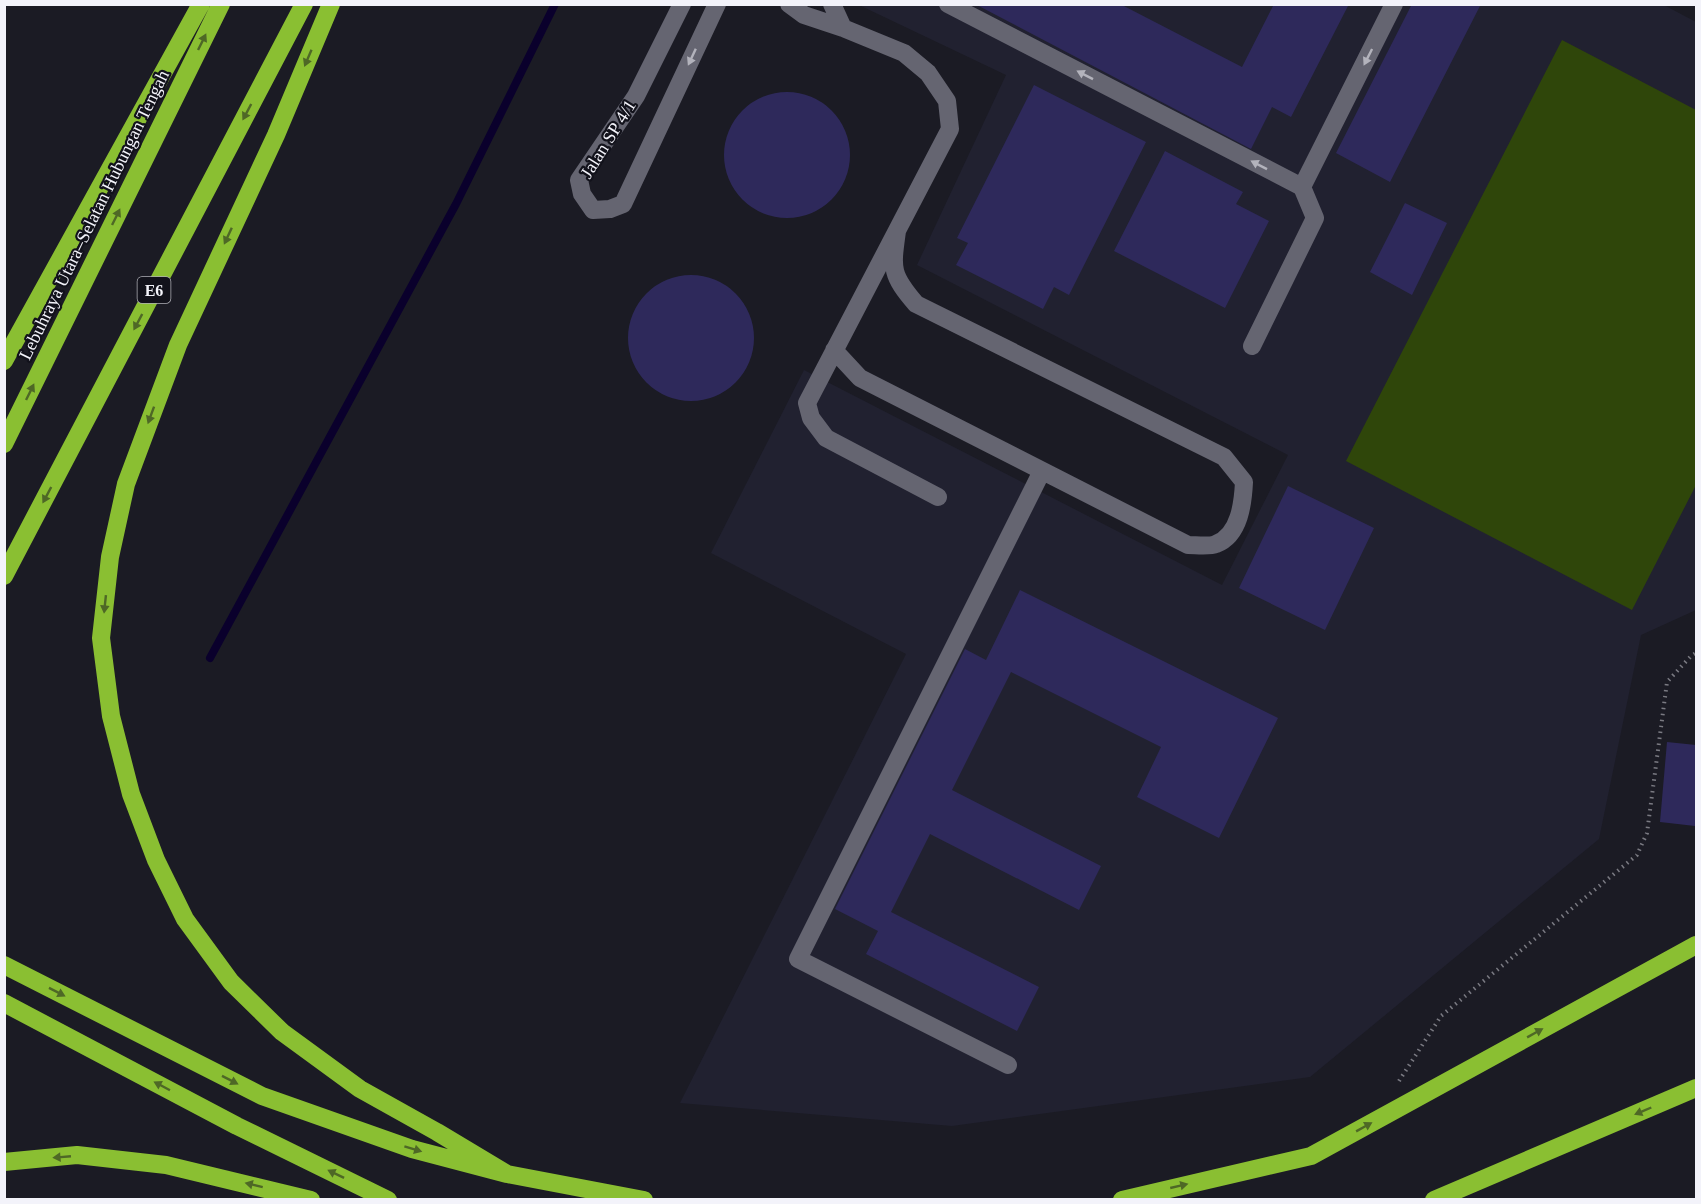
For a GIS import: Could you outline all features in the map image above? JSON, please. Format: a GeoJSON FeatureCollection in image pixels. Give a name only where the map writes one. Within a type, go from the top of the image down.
{"type":"FeatureCollection","features":[{"type":"Feature","properties":{"kind":"highway"},"geometry":{"type":"LineString","coordinates":[[4,361],[201,4]]}},
{"type":"Feature","properties":{"kind":"highway","name":"Lebuhraya Utara–Selatan Hubungan Tengah"},"geometry":{"type":"LineString","coordinates":[[4,444],[220,4]]}},
{"type":"Feature","properties":{"kind":"highway","name":"E6"},"geometry":{"type":"LineString","coordinates":[[4,576],[304,4]]}},
{"type":"Feature","properties":{"kind":"highway"},"geometry":{"type":"LineString","coordinates":[[331,4],[276,135],[178,345],[126,484],[110,557],[101,638],[111,716],[131,794],[156,860],[185,919],[231,982],[282,1032],[360,1089],[507,1174]]}},
{"type":"Feature","properties":{"kind":"highway"},"geometry":{"type":"LineString","coordinates":[[1122,1200],[1311,1156],[1696,945]]}},
{"type":"Feature","properties":{"kind":"highway"},"geometry":{"type":"LineString","coordinates":[[4,965],[262,1096],[412,1149],[507,1174],[644,1200]]}},
{"type":"Feature","properties":{"kind":"highway"},"geometry":{"type":"LineString","coordinates":[[4,1003],[237,1126],[388,1200]]}},
{"type":"Feature","properties":{"kind":"highway"},"geometry":{"type":"LineString","coordinates":[[1434,1200],[1696,1088]]}},
{"type":"Feature","properties":{"kind":"highway"},"geometry":{"type":"LineString","coordinates":[[4,1162],[77,1155],[166,1165],[311,1200]]}},
{"type":"Feature","properties":{"kind":"street","name":"Jalan SP 4/1"},"geometry":{"type":"LineString","coordinates":[[682,4],[636,96],[579,180],[582,194],[593,210],[610,209],[623,204],[717,4]]}},
{"type":"Feature","properties":{"kind":"street"},"geometry":{"type":"LineString","coordinates":[[789,4],[804,15],[904,53],[928,73],[947,101],[950,129],[807,403],[811,418],[826,438],[938,497]]}},
{"type":"Feature","properties":{"kind":"street"},"geometry":{"type":"LineString","coordinates":[[832,4],[843,28]]}},
{"type":"Feature","properties":{"kind":"street"},"geometry":{"type":"LineString","coordinates":[[948,4],[1302,187],[1316,218],[1252,346]]}},
{"type":"Feature","properties":{"kind":"street"},"geometry":{"type":"LineString","coordinates":[[1302,187],[1394,4]]}},
{"type":"Feature","properties":{"kind":"street"},"geometry":{"type":"LineString","coordinates":[[834,350],[860,378],[1188,545],[1216,544],[1232,532],[1243,505],[1244,482],[1224,457],[916,304],[902,287],[892,265],[897,231]]}},
{"type":"Feature","properties":{"kind":"street"},"geometry":{"type":"LineString","coordinates":[[1008,1065],[798,959],[1042,471]]}},
{"type":"Feature","properties":{"kind":"path"},"geometry":{"type":"LineString","coordinates":[[1382,1117],[1402,1074],[1442,1016],[1637,855],[1647,833],[1667,682],[1696,653]]}},
{"type":"Feature","properties":{"kind":"shaded area"},"geometry":{"type":"Polygon","coordinates":[[[1662,4],[1696,22],[1696,610],[1641,635],[1599,839],[1310,1077],[952,1126],[680,1103],[906,654],[711,553],[804,370],[1222,585],[1288,455],[917,265],[1006,75],[859,5],[1662,4]]]}},
{"type":"Feature","properties":{"kind":"green space"},"geometry":{"type":"Polygon","coordinates":[[[1562,40],[1696,110],[1696,485],[1632,610],[1346,461],[1562,40]]]}},
{"type":"Feature","properties":{"kind":"building"},"geometry":{"type":"Polygon","coordinates":[[[975,4],[1120,4],[1242,67],[1274,4],[1349,4],[1291,117],[1272,107],[1251,149],[975,4]]]}},
{"type":"Feature","properties":{"kind":"building"},"geometry":{"type":"Polygon","coordinates":[[[1412,4],[1481,4],[1390,182],[1336,153],[1412,4]]]}},
{"type":"Feature","properties":{"kind":"building"},"geometry":{"type":"Polygon","coordinates":[[[1034,85],[1146,142],[1069,295],[1054,287],[1043,309],[956,265],[968,243],[957,238],[1034,85]]]}},
{"type":"Feature","properties":{"kind":"building"},"geometry":{"type":"Polygon","coordinates":[[[787,92],[811,97],[832,110],[845,131],[850,155],[845,179],[832,200],[811,213],[787,218],[763,213],[742,200],[729,179],[724,155],[729,131],[742,110],[763,97],[787,92]]]}},
{"type":"Feature","properties":{"kind":"building"},"geometry":{"type":"Polygon","coordinates":[[[1165,151],[1243,192],[1236,204],[1269,221],[1225,308],[1114,251],[1165,151]]]}},
{"type":"Feature","properties":{"kind":"building"},"geometry":{"type":"Polygon","coordinates":[[[1405,203],[1447,223],[1412,295],[1370,272],[1405,203]]]}},
{"type":"Feature","properties":{"kind":"building"},"geometry":{"type":"Polygon","coordinates":[[[691,275],[715,280],[736,293],[749,314],[754,338],[749,362],[736,383],[715,396],[691,401],[667,396],[646,383],[633,362],[628,338],[633,314],[646,293],[667,280],[691,275]]]}},
{"type":"Feature","properties":{"kind":"building"},"geometry":{"type":"Polygon","coordinates":[[[1288,486],[1374,528],[1325,630],[1239,588],[1288,486]]]}},
{"type":"Feature","properties":{"kind":"building"},"geometry":{"type":"Polygon","coordinates":[[[1020,590],[1278,718],[1219,838],[1137,797],[1161,747],[1011,672],[952,790],[1101,866],[1079,910],[930,834],[891,912],[1039,987],[1017,1031],[866,954],[878,931],[835,909],[965,649],[986,660],[1020,590]]]}},
{"type":"Feature","properties":{"kind":"building"},"geometry":{"type":"Polygon","coordinates":[[[1667,742],[1696,745],[1695,826],[1660,822],[1667,742]]]}},
{"type":"Feature","properties":{"kind":"waterway"},"geometry":{"type":"LineString","coordinates":[[210,658],[456,204],[555,4]]}}]}
